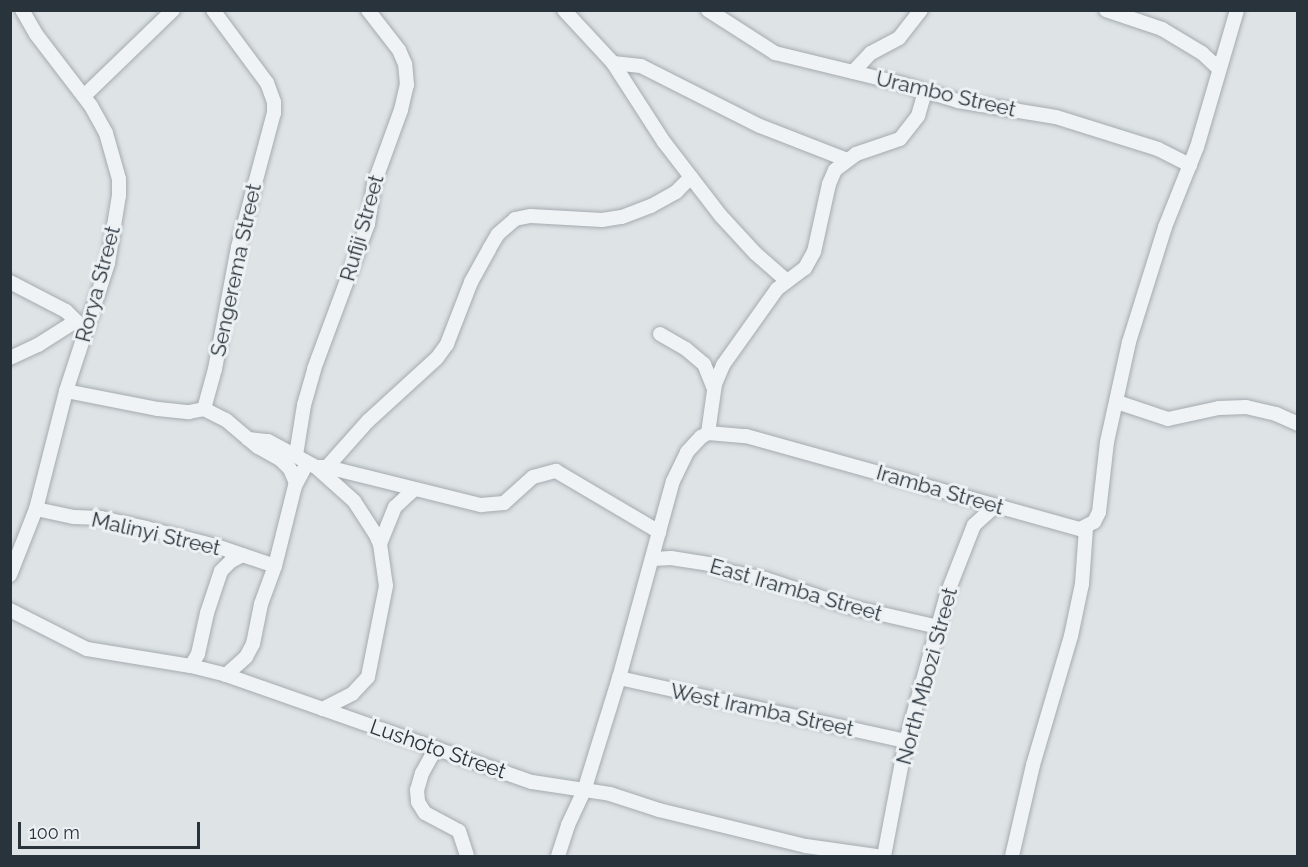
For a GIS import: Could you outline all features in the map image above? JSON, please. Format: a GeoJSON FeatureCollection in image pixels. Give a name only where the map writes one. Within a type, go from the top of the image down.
{"type":"FeatureCollection","features":[{"type":"Feature","properties":{"kind":"street","name":"Rorya Street"},"geometry":{"type":"LineString","coordinates":[[10,575],[36,509],[66,391],[108,263],[119,179],[106,134],[84,96],[36,34],[22,10]]}},
{"type":"Feature","properties":{"kind":"street"},"geometry":{"type":"LineString","coordinates":[[84,96],[173,10]]}},
{"type":"Feature","properties":{"kind":"street","name":"Sengerema Street"},"geometry":{"type":"LineString","coordinates":[[204,409],[215,369],[238,247],[274,113],[274,102],[267,83],[213,10]]}},
{"type":"Feature","properties":{"kind":"street","name":"Rufiji Street"},"geometry":{"type":"LineString","coordinates":[[226,675],[246,657],[253,644],[261,604],[275,566],[296,483],[311,463],[304,405],[314,369],[368,224],[374,184],[401,110],[406,85],[405,64],[399,50],[368,10]]}},
{"type":"Feature","properties":{"kind":"street"},"geometry":{"type":"LineString","coordinates":[[564,10],[614,63],[664,142],[738,236],[786,280]]}},
{"type":"Feature","properties":{"kind":"street","name":"Urambo Street"},"geometry":{"type":"LineString","coordinates":[[708,10],[775,53],[958,101],[1056,117],[1140,142],[1190,165]]}},
{"type":"Feature","properties":{"kind":"street"},"geometry":{"type":"LineString","coordinates":[[1106,10],[1162,29],[1202,53],[1218,69]]}},
{"type":"Feature","properties":{"kind":"street"},"geometry":{"type":"LineString","coordinates":[[1012,856],[1034,765],[1071,636],[1082,584],[1086,528],[1094,522],[1099,512],[1107,442],[1139,308],[1165,227],[1190,165],[1237,10]]}},
{"type":"Feature","properties":{"kind":"street"},"geometry":{"type":"LineString","coordinates":[[853,72],[871,53],[899,38],[920,11]]}},
{"type":"Feature","properties":{"kind":"street"},"geometry":{"type":"LineString","coordinates":[[614,63],[641,66],[770,130],[847,160]]}},
{"type":"Feature","properties":{"kind":"street"},"geometry":{"type":"LineString","coordinates":[[558,856],[568,825],[584,791],[619,678],[674,481],[687,452],[701,436],[708,433],[714,389],[723,365],[786,280],[805,268],[814,252],[829,184],[835,170],[855,154],[900,139],[918,116],[925,91]]}},
{"type":"Feature","properties":{"kind":"street"},"geometry":{"type":"LineString","coordinates":[[311,463],[368,421],[442,351],[458,321],[471,282],[498,234],[515,219],[526,216],[587,220],[622,217],[676,192],[691,177]]}},
{"type":"Feature","properties":{"kind":"street"},"geometry":{"type":"LineString","coordinates":[[10,282],[66,311],[86,331]]}},
{"type":"Feature","properties":{"kind":"street"},"geometry":{"type":"LineString","coordinates":[[10,358],[38,345],[76,321]]}},
{"type":"Feature","properties":{"kind":"street"},"geometry":{"type":"LineString","coordinates":[[660,334],[686,349],[704,364],[714,389]]}},
{"type":"Feature","properties":{"kind":"street"},"geometry":{"type":"LineString","coordinates":[[66,391],[158,409],[189,412],[204,409],[226,420],[248,439],[280,459],[290,469],[296,483]]}},
{"type":"Feature","properties":{"kind":"street"},"geometry":{"type":"LineString","coordinates":[[1117,402],[1168,418],[1220,408],[1246,407],[1276,414],[1298,424]]}},
{"type":"Feature","properties":{"kind":"street","name":"Iramba Street"},"geometry":{"type":"LineString","coordinates":[[708,433],[746,436],[770,442],[994,507],[1030,513],[1080,529],[1086,528]]}},
{"type":"Feature","properties":{"kind":"street"},"geometry":{"type":"LineString","coordinates":[[248,439],[268,441],[311,463],[482,505],[504,503],[533,477],[556,471],[659,532]]}},
{"type":"Feature","properties":{"kind":"street"},"geometry":{"type":"LineString","coordinates":[[311,463],[354,501],[380,544],[386,586],[370,671],[352,694],[323,709]]}},
{"type":"Feature","properties":{"kind":"street"},"geometry":{"type":"LineString","coordinates":[[380,544],[395,507],[414,489]]}},
{"type":"Feature","properties":{"kind":"street","name":"North Mbozi Street"},"geometry":{"type":"LineString","coordinates":[[884,856],[906,741],[956,566],[974,525],[994,507]]}},
{"type":"Feature","properties":{"kind":"street","name":"Malinyi Street"},"geometry":{"type":"LineString","coordinates":[[36,509],[123,523],[243,555],[275,566]]}},
{"type":"Feature","properties":{"kind":"street"},"geometry":{"type":"LineString","coordinates":[[191,666],[198,654],[207,613],[221,571],[231,561],[243,555]]}},
{"type":"Feature","properties":{"kind":"street","name":"East Iramba Street"},"geometry":{"type":"LineString","coordinates":[[653,559],[671,558],[709,564],[730,572],[765,579],[848,606],[938,627]]}},
{"type":"Feature","properties":{"kind":"street","name":"Lushoto Street"},"geometry":{"type":"LineString","coordinates":[[10,610],[87,649],[191,666],[226,675],[532,782],[610,794],[659,810],[806,846],[876,856]]}},
{"type":"Feature","properties":{"kind":"street","name":"West Iramba Street"},"geometry":{"type":"LineString","coordinates":[[619,678],[906,741]]}},
{"type":"Feature","properties":{"kind":"street"},"geometry":{"type":"LineString","coordinates":[[436,748],[422,773],[417,790],[418,802],[425,813],[459,831],[467,856]]}}]}
